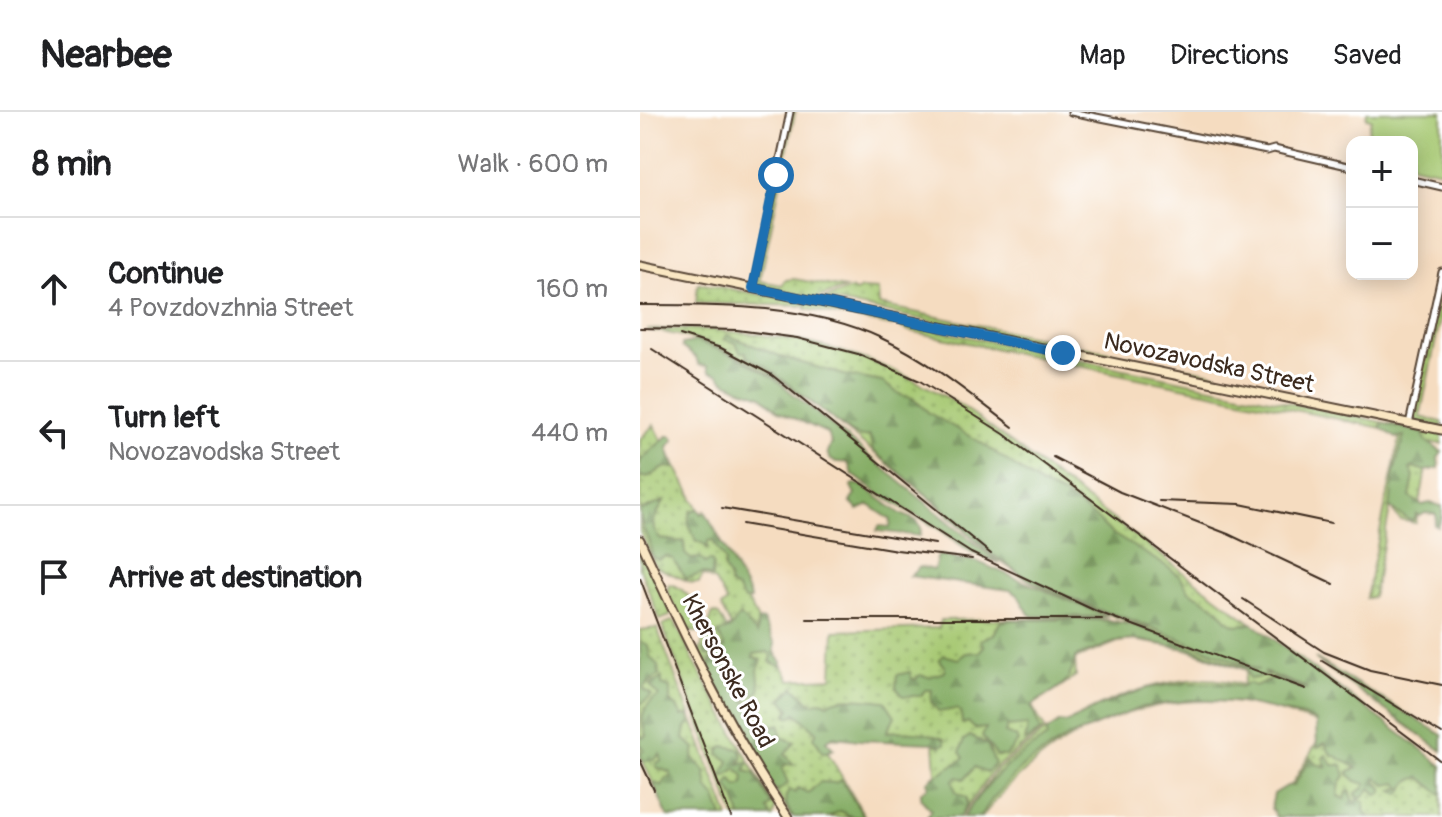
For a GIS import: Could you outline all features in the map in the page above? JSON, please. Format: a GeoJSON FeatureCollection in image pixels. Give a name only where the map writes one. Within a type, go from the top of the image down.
{"type":"FeatureCollection","features":[{"type":"Feature","properties":{"kind":"street"},"geometry":{"type":"LineString","coordinates":[[753,288],[790,112]]}},
{"type":"Feature","properties":{"kind":"street"},"geometry":{"type":"LineString","coordinates":[[1071,112],[1267,151],[1274,149],[1346,166]]}},
{"type":"Feature","properties":{"kind":"street"},"geometry":{"type":"LineString","coordinates":[[1418,181],[1442,187]]}},
{"type":"Feature","properties":{"kind":"street","name":"Novozavodska Street"},"geometry":{"type":"LineString","coordinates":[[640,265],[1442,430]]}},
{"type":"Feature","properties":{"kind":"street"},"geometry":{"type":"LineString","coordinates":[[1409,425],[1442,272]]}},
{"type":"Feature","properties":{"kind":"street","name":"Khersonske Road"},"geometry":{"type":"LineString","coordinates":[[640,540],[707,680],[788,817]]}},
{"type":"Feature","properties":{"kind":"green space"},"geometry":{"type":"Polygon","coordinates":[[[791,112],[795,112],[760,281],[782,285],[786,280],[794,279],[845,288],[816,298],[756,284],[791,112]]]}},
{"type":"Feature","properties":{"kind":"green space"},"geometry":{"type":"Polygon","coordinates":[[[1367,112],[1442,112],[1442,171],[1418,166],[1418,136],[1368,136],[1371,119],[1366,118],[1367,112]]]}},
{"type":"Feature","properties":{"kind":"green space"},"geometry":{"type":"Polygon","coordinates":[[[698,283],[893,322],[892,326],[806,309],[806,306],[696,303],[698,283]]]}},
{"type":"Feature","properties":{"kind":"green space"},"geometry":{"type":"Polygon","coordinates":[[[1442,283],[1442,310],[1420,417],[1442,422],[1442,427],[1418,422],[1413,416],[1442,283]]]}},
{"type":"Feature","properties":{"kind":"green space"},"geometry":{"type":"Polygon","coordinates":[[[851,289],[856,292],[861,289],[878,290],[879,305],[1217,374],[1216,380],[824,299],[851,289]]]}},
{"type":"Feature","properties":{"kind":"green space"},"geometry":{"type":"Polygon","coordinates":[[[900,323],[1406,427],[1373,597],[1366,598],[1401,432],[909,331],[900,327],[900,323]]]}},
{"type":"Feature","properties":{"kind":"green space"},"geometry":{"type":"Polygon","coordinates":[[[689,329],[764,335],[831,348],[896,372],[963,407],[1442,766],[1442,817],[1294,817],[1279,806],[1319,739],[1318,723],[1253,705],[1214,701],[1175,703],[1138,710],[1102,723],[1068,740],[1037,762],[1008,787],[982,817],[963,817],[997,770],[1046,731],[1049,734],[1092,709],[1143,689],[1169,683],[1220,680],[1243,685],[1247,670],[1187,649],[1133,640],[1118,642],[1075,659],[1076,676],[1032,706],[1045,729],[995,768],[960,817],[942,817],[933,789],[927,782],[936,774],[934,742],[819,737],[865,817],[791,817],[698,656],[713,613],[719,615],[727,629],[731,627],[721,607],[727,602],[715,581],[703,575],[699,583],[692,583],[656,567],[640,532],[640,439],[654,425],[790,680],[832,678],[834,631],[939,628],[941,620],[1089,618],[1150,629],[1065,597],[1016,572],[838,423],[764,370],[710,344],[647,330],[689,329]]]}},
{"type":"Feature","properties":{"kind":"green space"},"geometry":{"type":"Polygon","coordinates":[[[727,335],[785,358],[882,382],[901,395],[913,398],[929,413],[980,442],[1043,486],[1064,495],[1111,533],[1180,576],[1189,591],[1215,606],[1228,621],[1236,625],[1252,623],[1421,749],[1442,766],[1442,795],[1420,777],[1409,781],[1400,794],[1393,791],[1401,788],[1397,783],[1386,785],[1377,778],[1376,782],[1383,792],[1378,795],[1371,788],[1358,798],[1356,793],[1366,784],[1348,774],[1357,768],[1330,753],[1325,743],[1317,748],[1316,721],[1236,702],[1191,700],[1142,707],[1068,737],[1023,766],[992,799],[980,817],[964,817],[991,782],[1023,753],[1047,737],[1047,731],[1060,722],[1067,723],[1102,705],[1147,688],[1185,683],[1241,687],[1248,683],[1255,686],[1274,678],[1307,688],[1264,672],[1268,676],[1250,679],[1247,670],[1187,649],[1139,640],[1118,641],[1075,657],[1066,681],[1031,706],[1041,731],[1025,741],[1028,725],[1007,727],[1005,733],[1016,737],[1018,742],[1006,756],[997,756],[982,736],[986,728],[975,729],[968,722],[962,724],[961,712],[956,709],[939,712],[931,702],[932,690],[925,690],[921,696],[903,696],[896,688],[897,675],[910,672],[912,679],[916,679],[920,675],[929,677],[944,672],[945,667],[939,660],[944,655],[958,659],[966,653],[979,652],[984,646],[980,640],[994,634],[1000,622],[1011,620],[1090,620],[1136,626],[1229,662],[1259,670],[1031,581],[989,552],[937,503],[873,451],[869,436],[851,433],[764,365],[747,357],[746,352],[740,352],[736,343],[724,339],[727,335]]]}},
{"type":"Feature","properties":{"kind":"green space"},"geometry":{"type":"Polygon","coordinates":[[[697,341],[740,358],[774,378],[999,563],[971,552],[882,496],[852,474],[848,463],[831,460],[827,452],[831,443],[827,433],[778,411],[762,396],[738,388],[718,374],[709,372],[707,366],[699,365],[696,358],[682,347],[682,344],[697,341]]]}},
{"type":"Feature","properties":{"kind":"green space"},"geometry":{"type":"Polygon","coordinates":[[[1383,423],[1423,433],[1426,441],[1442,452],[1438,458],[1439,468],[1426,471],[1410,469],[1414,477],[1410,497],[1422,505],[1442,506],[1442,519],[1438,527],[1435,525],[1435,514],[1416,514],[1411,521],[1390,508],[1394,473],[1404,436],[1396,438],[1380,427],[1383,423]]]}},
{"type":"Feature","properties":{"kind":"green space"},"geometry":{"type":"Polygon","coordinates":[[[1414,427],[1442,433],[1442,444],[1431,443],[1416,523],[1400,520],[1394,513],[1414,427]]]}},
{"type":"Feature","properties":{"kind":"green space"},"geometry":{"type":"Polygon","coordinates":[[[667,436],[672,436],[674,440],[668,447],[674,468],[666,467],[646,478],[640,476],[640,461],[667,436]]]}},
{"type":"Feature","properties":{"kind":"green space"},"geometry":{"type":"Polygon","coordinates":[[[861,485],[901,514],[917,521],[921,528],[920,536],[877,531],[879,526],[890,527],[891,520],[869,505],[858,510],[850,502],[855,494],[851,486],[861,485]]]}},
{"type":"Feature","properties":{"kind":"green space"},"geometry":{"type":"Polygon","coordinates":[[[664,501],[654,519],[656,533],[660,539],[684,542],[685,554],[691,559],[701,558],[705,563],[710,560],[713,563],[712,577],[703,573],[686,579],[673,559],[666,556],[658,560],[652,556],[640,511],[664,501]]]}},
{"type":"Feature","properties":{"kind":"green space"},"geometry":{"type":"Polygon","coordinates":[[[698,509],[702,514],[705,511],[750,600],[744,600],[730,585],[724,569],[725,561],[712,540],[708,541],[707,549],[696,541],[688,523],[691,511],[698,509]]]}},
{"type":"Feature","properties":{"kind":"green space"},"geometry":{"type":"Polygon","coordinates":[[[640,547],[671,613],[660,620],[640,569],[640,547]]]}},
{"type":"Feature","properties":{"kind":"green space"},"geometry":{"type":"Polygon","coordinates":[[[938,555],[978,562],[1108,617],[1033,616],[1018,595],[1010,590],[910,576],[920,567],[934,570],[938,555]]]}},
{"type":"Feature","properties":{"kind":"green space"},"geometry":{"type":"Polygon","coordinates":[[[669,584],[681,589],[694,604],[703,624],[699,632],[686,632],[667,590],[669,584]]]}},
{"type":"Feature","properties":{"kind":"green space"},"geometry":{"type":"Polygon","coordinates":[[[740,615],[757,634],[757,621],[763,620],[775,644],[774,653],[782,662],[781,666],[770,662],[772,656],[768,652],[754,654],[753,657],[762,660],[758,670],[760,691],[745,700],[761,723],[770,727],[780,724],[781,737],[795,742],[785,754],[794,765],[786,764],[782,769],[788,783],[778,791],[742,735],[708,668],[713,656],[706,655],[704,650],[711,644],[711,637],[720,649],[725,648],[718,633],[731,628],[740,615]]]}},
{"type":"Feature","properties":{"kind":"green space"},"geometry":{"type":"Polygon","coordinates":[[[672,621],[775,807],[773,817],[735,817],[662,625],[672,621]]]}},
{"type":"Feature","properties":{"kind":"green space"},"geometry":{"type":"Polygon","coordinates":[[[657,628],[729,817],[669,817],[640,755],[640,630],[657,628]]]}},
{"type":"Feature","properties":{"kind":"green space"},"geometry":{"type":"Polygon","coordinates":[[[640,642],[648,645],[659,675],[644,686],[652,695],[643,703],[640,703],[640,642]]]}},
{"type":"Feature","properties":{"kind":"green space"},"geometry":{"type":"Polygon","coordinates":[[[1315,658],[1442,735],[1442,751],[1323,665],[1315,658]]]}},
{"type":"Feature","properties":{"kind":"green space"},"geometry":{"type":"Polygon","coordinates":[[[662,678],[662,685],[670,688],[670,702],[682,716],[689,715],[690,723],[684,739],[695,748],[693,757],[705,771],[708,788],[716,798],[723,817],[668,817],[653,782],[662,786],[671,773],[656,767],[656,763],[662,761],[660,754],[654,760],[643,761],[640,734],[643,738],[646,735],[644,713],[659,696],[650,685],[662,678]]]}},
{"type":"Feature","properties":{"kind":"green space"},"geometry":{"type":"Polygon","coordinates":[[[794,687],[812,704],[822,701],[828,704],[847,698],[885,701],[895,716],[887,732],[908,731],[930,735],[944,739],[945,744],[834,736],[826,741],[834,749],[823,753],[814,737],[817,732],[796,713],[791,717],[786,715],[790,709],[782,699],[794,687]]]}},
{"type":"Feature","properties":{"kind":"green space"},"geometry":{"type":"Polygon","coordinates":[[[970,736],[987,744],[995,764],[987,773],[975,767],[964,779],[958,777],[953,780],[956,792],[967,798],[967,805],[960,817],[927,817],[931,810],[921,799],[921,792],[928,788],[929,780],[964,758],[960,752],[964,740],[970,736]]]}},
{"type":"Feature","properties":{"kind":"green space"},"geometry":{"type":"Polygon","coordinates":[[[724,746],[740,749],[743,757],[739,763],[748,762],[745,771],[754,773],[765,792],[771,804],[767,809],[771,817],[741,817],[735,797],[727,786],[731,779],[737,786],[743,785],[744,776],[736,768],[722,776],[729,761],[719,754],[724,746]]]}},
{"type":"Feature","properties":{"kind":"green space"},"geometry":{"type":"Polygon","coordinates":[[[1326,755],[1333,765],[1342,765],[1345,776],[1340,783],[1338,796],[1345,799],[1350,791],[1353,802],[1365,802],[1364,811],[1370,817],[1276,817],[1271,808],[1274,794],[1294,785],[1311,757],[1316,764],[1327,767],[1323,758],[1326,755]]]}},
{"type":"Feature","properties":{"kind":"green space"},"geometry":{"type":"Polygon","coordinates":[[[841,780],[864,817],[852,817],[840,811],[829,817],[793,817],[785,800],[790,790],[795,793],[798,788],[808,793],[820,782],[835,783],[841,780]]]}},
{"type":"Feature","properties":{"kind":"railway"},"geometry":{"type":"LineString","coordinates":[[640,305],[763,309],[824,318],[853,327],[916,357],[1013,427]]}},
{"type":"Feature","properties":{"kind":"railway"},"geometry":{"type":"LineString","coordinates":[[640,328],[737,330],[797,338],[858,354],[920,381],[1004,434],[1442,762]]}},
{"type":"Feature","properties":{"kind":"railway"},"geometry":{"type":"LineString","coordinates":[[680,335],[721,348],[772,375],[991,554]]}},
{"type":"Feature","properties":{"kind":"railway"},"geometry":{"type":"LineString","coordinates":[[652,349],[971,553],[1098,612],[1306,689]]}},
{"type":"Feature","properties":{"kind":"railway"},"geometry":{"type":"LineString","coordinates":[[1053,457],[1120,492],[1228,534],[1334,584]]}},
{"type":"Feature","properties":{"kind":"railway"},"geometry":{"type":"LineString","coordinates":[[1159,501],[1240,504],[1331,523]]}},
{"type":"Feature","properties":{"kind":"railway"},"geometry":{"type":"LineString","coordinates":[[722,508],[935,544]]}},
{"type":"Feature","properties":{"kind":"railway"},"geometry":{"type":"LineString","coordinates":[[742,524],[972,559]]}},
{"type":"Feature","properties":{"kind":"railway"},"geometry":{"type":"LineString","coordinates":[[640,578],[731,817]]}},
{"type":"Feature","properties":{"kind":"railway"},"geometry":{"type":"LineString","coordinates":[[1243,599],[1324,652],[1370,670],[1442,685]]}},
{"type":"Feature","properties":{"kind":"railway"},"geometry":{"type":"LineString","coordinates":[[807,619],[1102,619]]}},
{"type":"Feature","properties":{"kind":"railway"},"geometry":{"type":"LineString","coordinates":[[1322,661],[1442,734]]}},
{"type":"Feature","properties":{"kind":"railway"},"geometry":{"type":"LineString","coordinates":[[640,760],[654,790]]}},
{"type":"Feature","properties":{"kind":"route"},"geometry":{"type":"LineString","coordinates":[[776,175],[753,288],[1063,353]]}}]}
